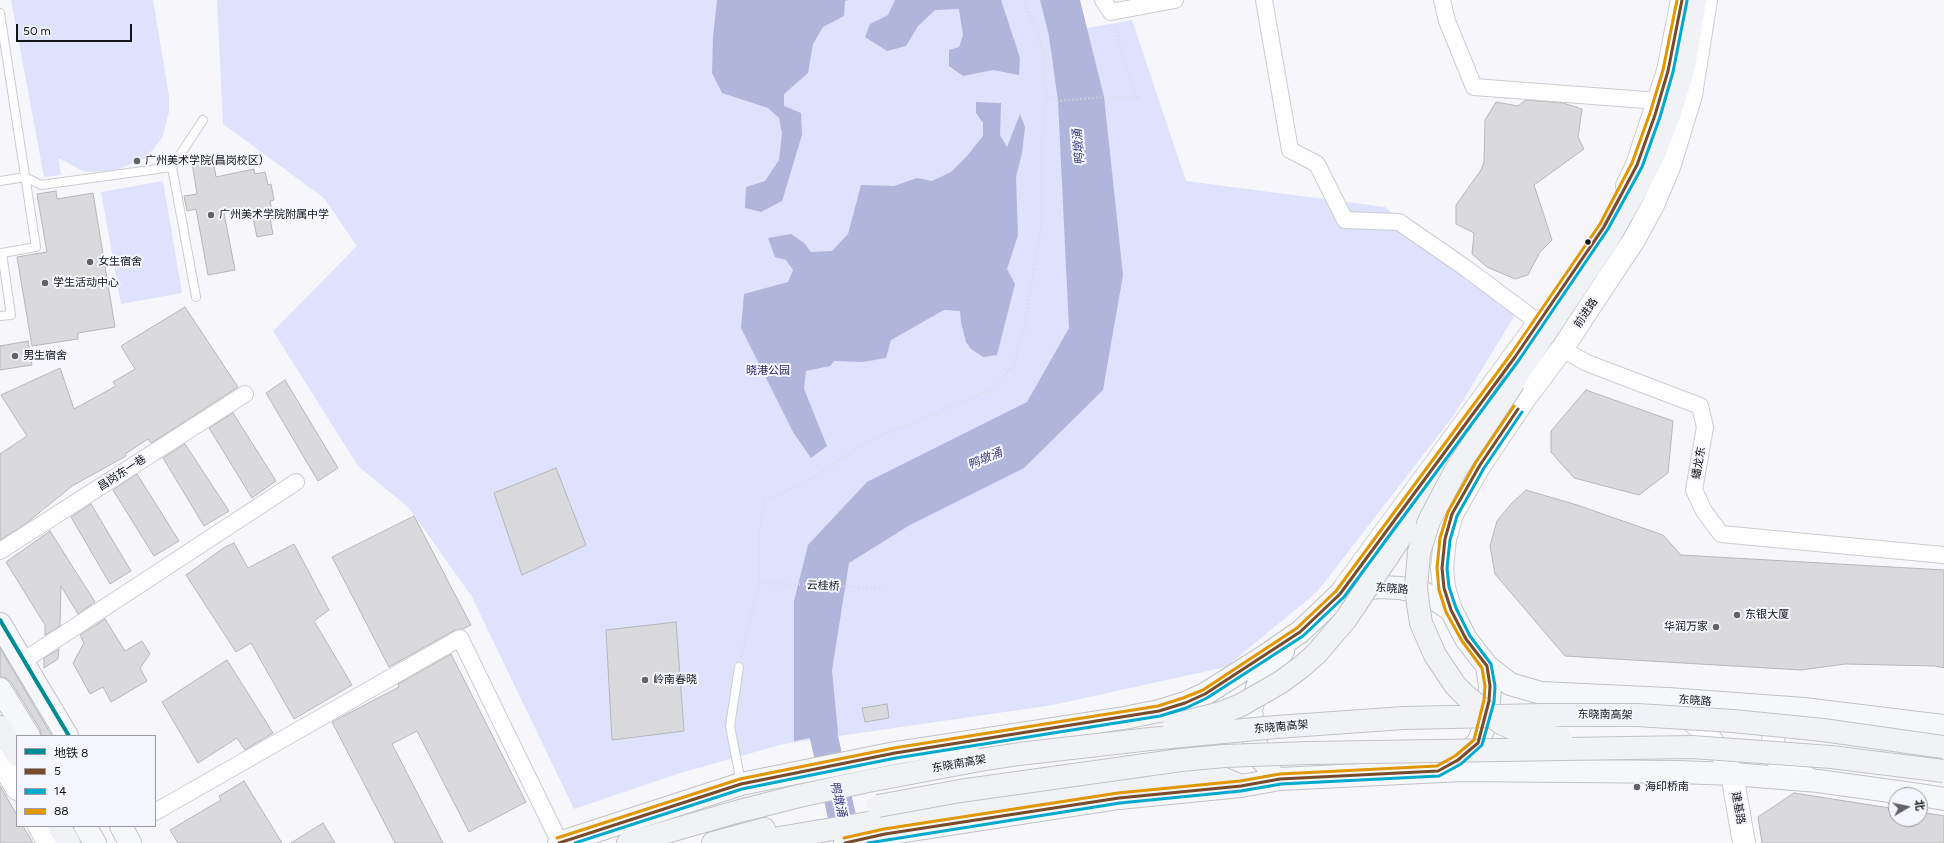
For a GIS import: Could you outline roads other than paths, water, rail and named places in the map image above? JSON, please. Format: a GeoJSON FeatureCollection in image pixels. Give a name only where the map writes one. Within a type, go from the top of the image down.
{"type":"FeatureCollection","features":[{"type":"Feature","properties":{"kind":"highway"},"geometry":{"type":"LineString","coordinates":[[1654,746],[1537,736],[1516,730],[1501,723],[1483,711],[1454,685],[1444,671],[1427,639],[1421,623],[1416,588],[1419,552],[1423,537],[1445,488],[1608,239],[1654,154],[1670,113],[1684,67],[1695,0]]}},
{"type":"Feature","properties":{"kind":"highway"},"geometry":{"type":"LineString","coordinates":[[1020,754],[1175,725],[1221,713],[1261,694],[1300,668],[1316,654],[1346,619],[1406,529],[1514,382]]}},
{"type":"Feature","properties":{"kind":"highway","name":"东晓南高架"},"geometry":{"type":"LineString","coordinates":[[628,843],[736,812],[799,796],[868,781],[980,760],[1020,754],[1276,727],[1404,718],[1573,714],[1637,715],[1733,721],[1823,730],[1944,747]]}},
{"type":"Feature","properties":{"kind":"highway"},"geometry":{"type":"LineString","coordinates":[[0,727],[16,753]]}},
{"type":"Feature","properties":{"kind":"highway"},"geometry":{"type":"LineString","coordinates":[[714,843],[818,818],[960,791],[1181,760],[1224,756],[1301,753],[1520,750],[1654,746],[1692,747],[1791,754],[1944,771]]}},
{"type":"Feature","properties":{"kind":"highway"},"geometry":{"type":"LineString","coordinates":[[749,843],[882,820],[1032,797],[1213,774],[1241,786]]}},
{"type":"Feature","properties":{"kind":"highway"},"geometry":{"type":"LineString","coordinates":[[60,827],[69,843]]}},
{"type":"Feature","properties":{"kind":"main road"},"geometry":{"type":"LineString","coordinates":[[1340,594],[1539,323],[1587,253],[1623,194],[1637,165],[1659,101],[1668,71],[1682,0]]}},
{"type":"Feature","properties":{"kind":"main road","name":"前进路"},"geometry":{"type":"LineString","coordinates":[[1451,610],[1444,588],[1442,568],[1445,539],[1452,514],[1480,465],[1562,349],[1634,240],[1653,205],[1666,173],[1690,95],[1706,0]]}},
{"type":"Feature","properties":{"kind":"main road","name":"东晓路"},"geometry":{"type":"LineString","coordinates":[[559,843],[741,784],[863,759],[1159,711],[1185,703],[1205,694],[1300,632],[1340,594],[1356,589],[1382,587],[1400,588],[1424,593],[1451,610],[1466,639],[1487,666],[1510,684],[1541,694],[1668,699],[1804,709],[1944,726]]}},
{"type":"Feature","properties":{"kind":"main road"},"geometry":{"type":"LineString","coordinates":[[0,624],[66,735]]}},
{"type":"Feature","properties":{"kind":"main road"},"geometry":{"type":"LineString","coordinates":[[1280,779],[1262,760],[1254,738],[1252,710],[1258,684],[1300,632]]}},
{"type":"Feature","properties":{"kind":"main road"},"geometry":{"type":"LineString","coordinates":[[1438,771],[1458,760],[1478,743],[1489,701],[1490,686],[1487,666]]}},
{"type":"Feature","properties":{"kind":"main road"},"geometry":{"type":"LineString","coordinates":[[0,689],[28,735]]}},
{"type":"Feature","properties":{"kind":"main road","name":"建基路"},"geometry":{"type":"LineString","coordinates":[[1668,699],[1706,733],[1725,759],[1732,774],[1744,843]]}},
{"type":"Feature","properties":{"kind":"main road"},"geometry":{"type":"LineString","coordinates":[[1804,709],[1790,714],[1779,722],[1774,734],[1774,749],[1777,760],[1786,770],[1791,773],[1818,781]]}},
{"type":"Feature","properties":{"kind":"main road"},"geometry":{"type":"LineString","coordinates":[[0,760],[16,787]]}},
{"type":"Feature","properties":{"kind":"main road"},"geometry":{"type":"LineString","coordinates":[[845,843],[1119,798],[1241,786],[1280,779],[1438,771],[1672,772],[1732,774],[1818,781],[1888,791]]}},
{"type":"Feature","properties":{"kind":"main road"},"geometry":{"type":"LineString","coordinates":[[1928,796],[1944,798]]}},
{"type":"Feature","properties":{"kind":"main road"},"geometry":{"type":"LineString","coordinates":[[40,827],[49,843]]}},
{"type":"Feature","properties":{"kind":"main road"},"geometry":{"type":"LineString","coordinates":[[85,827],[95,843]]}},
{"type":"Feature","properties":{"kind":"street"},"geometry":{"type":"LineString","coordinates":[[1107,6],[1174,0]]}},
{"type":"Feature","properties":{"kind":"street"},"geometry":{"type":"LineString","coordinates":[[1264,0],[1290,150],[1317,164],[1345,220],[1399,222],[1467,269],[1539,323]]}},
{"type":"Feature","properties":{"kind":"street"},"geometry":{"type":"LineString","coordinates":[[1442,0],[1447,21],[1474,87],[1659,101]]}},
{"type":"Feature","properties":{"kind":"street","name":"蟠龙东"},"geometry":{"type":"LineString","coordinates":[[1562,349],[1586,363],[1700,406],[1705,427],[1694,490],[1704,511],[1721,534],[1944,555]]}},
{"type":"Feature","properties":{"kind":"street","name":"昌岗东一巷"},"geometry":{"type":"LineString","coordinates":[[0,552],[245,394]]}},
{"type":"Feature","properties":{"kind":"street"},"geometry":{"type":"LineString","coordinates":[[23,661],[296,482]]}},
{"type":"Feature","properties":{"kind":"street"},"geometry":{"type":"LineString","coordinates":[[156,811],[460,638],[559,843]]}},
{"type":"Feature","properties":{"kind":"lane"},"geometry":{"type":"LineString","coordinates":[[0,13],[36,247],[2,253],[11,315],[0,316]]}},
{"type":"Feature","properties":{"kind":"lane"},"geometry":{"type":"LineString","coordinates":[[196,297],[172,167],[203,120]]}},
{"type":"Feature","properties":{"kind":"lane"},"geometry":{"type":"LineString","coordinates":[[0,181],[25,176],[41,185],[172,167]]}},
{"type":"Feature","properties":{"kind":"lane"},"geometry":{"type":"LineString","coordinates":[[739,668],[730,726],[741,784]]}},
{"type":"Feature","properties":{"kind":"water"},"geometry":{"type":"Polygon","coordinates":[[[717,0],[848,0],[845,1],[844,16],[823,27],[813,44],[808,73],[784,94],[784,106],[801,113],[802,135],[782,201],[761,212],[745,208],[746,187],[765,181],[779,160],[782,133],[779,118],[768,108],[722,93],[712,73],[713,37],[717,0]]]}},
{"type":"Feature","properties":{"kind":"water"},"geometry":{"type":"Polygon","coordinates":[[[895,0],[1001,0],[1020,58],[1019,75],[993,70],[963,76],[949,66],[949,50],[959,47],[963,35],[959,9],[935,10],[918,26],[906,46],[887,51],[865,37],[870,24],[888,15],[895,0]]]}},
{"type":"Feature","properties":{"kind":"water"},"geometry":{"type":"Polygon","coordinates":[[[1040,0],[1080,0],[1104,97],[1123,275],[1103,390],[1024,468],[910,525],[849,563],[832,670],[838,733],[794,741],[794,601],[808,545],[867,482],[1027,402],[1069,328],[1058,101],[1049,36],[1040,0]]]}},
{"type":"Feature","properties":{"kind":"water"},"geometry":{"type":"Polygon","coordinates":[[[976,102],[1001,103],[1000,135],[1007,147],[1020,114],[1025,127],[1022,153],[1016,177],[1018,235],[1007,269],[1015,284],[997,355],[983,357],[971,349],[966,342],[961,323],[960,311],[944,310],[891,340],[886,358],[863,362],[834,361],[830,366],[806,371],[804,389],[827,446],[811,458],[793,432],[741,328],[744,294],[788,282],[793,270],[786,260],[775,257],[768,238],[791,234],[804,243],[811,252],[832,251],[848,234],[861,185],[894,186],[917,178],[932,181],[951,172],[967,156],[983,136],[983,123],[976,113],[976,102]]]}},
{"type":"Feature","properties":{"kind":"waterway","name":"鸭墩涌"},"geometry":{"type":"LineString","coordinates":[[815,698],[848,843]]}},
{"type":"Feature","properties":{"kind":"metro line","name":"8"},"geometry":{"type":"LineString","coordinates":[[0,620],[68,735]]}},
{"type":"Feature","properties":{"kind":"place","name":"广州美术学院(昌岗校区)"},"geometry":{"type":"Point","coordinates":[137,161]}},
{"type":"Feature","properties":{"kind":"place","name":"广州美术学院附属中学"},"geometry":{"type":"Point","coordinates":[211,215]}},
{"type":"Feature","properties":{"kind":"place","name":"女生宿舍"},"geometry":{"type":"Point","coordinates":[90,262]}},
{"type":"Feature","properties":{"kind":"place","name":"学生活动中心"},"geometry":{"type":"Point","coordinates":[45,283]}},
{"type":"Feature","properties":{"kind":"place","name":"男生宿舍"},"geometry":{"type":"Point","coordinates":[15,356]}},
{"type":"Feature","properties":{"kind":"place","name":"东银大厦"},"geometry":{"type":"Point","coordinates":[1737,615]}},
{"type":"Feature","properties":{"kind":"place","name":"华润万家"},"geometry":{"type":"Point","coordinates":[1716,627]}},
{"type":"Feature","properties":{"kind":"place","name":"岭南春晓"},"geometry":{"type":"Point","coordinates":[645,680]}},
{"type":"Feature","properties":{"kind":"place","name":"海印桥南"},"geometry":{"type":"Point","coordinates":[1637,787]}},
{"type":"Feature","properties":{"kind":"park label","name":"晓港公园"},"geometry":{"type":"Point","coordinates":[768,371]}}]}
